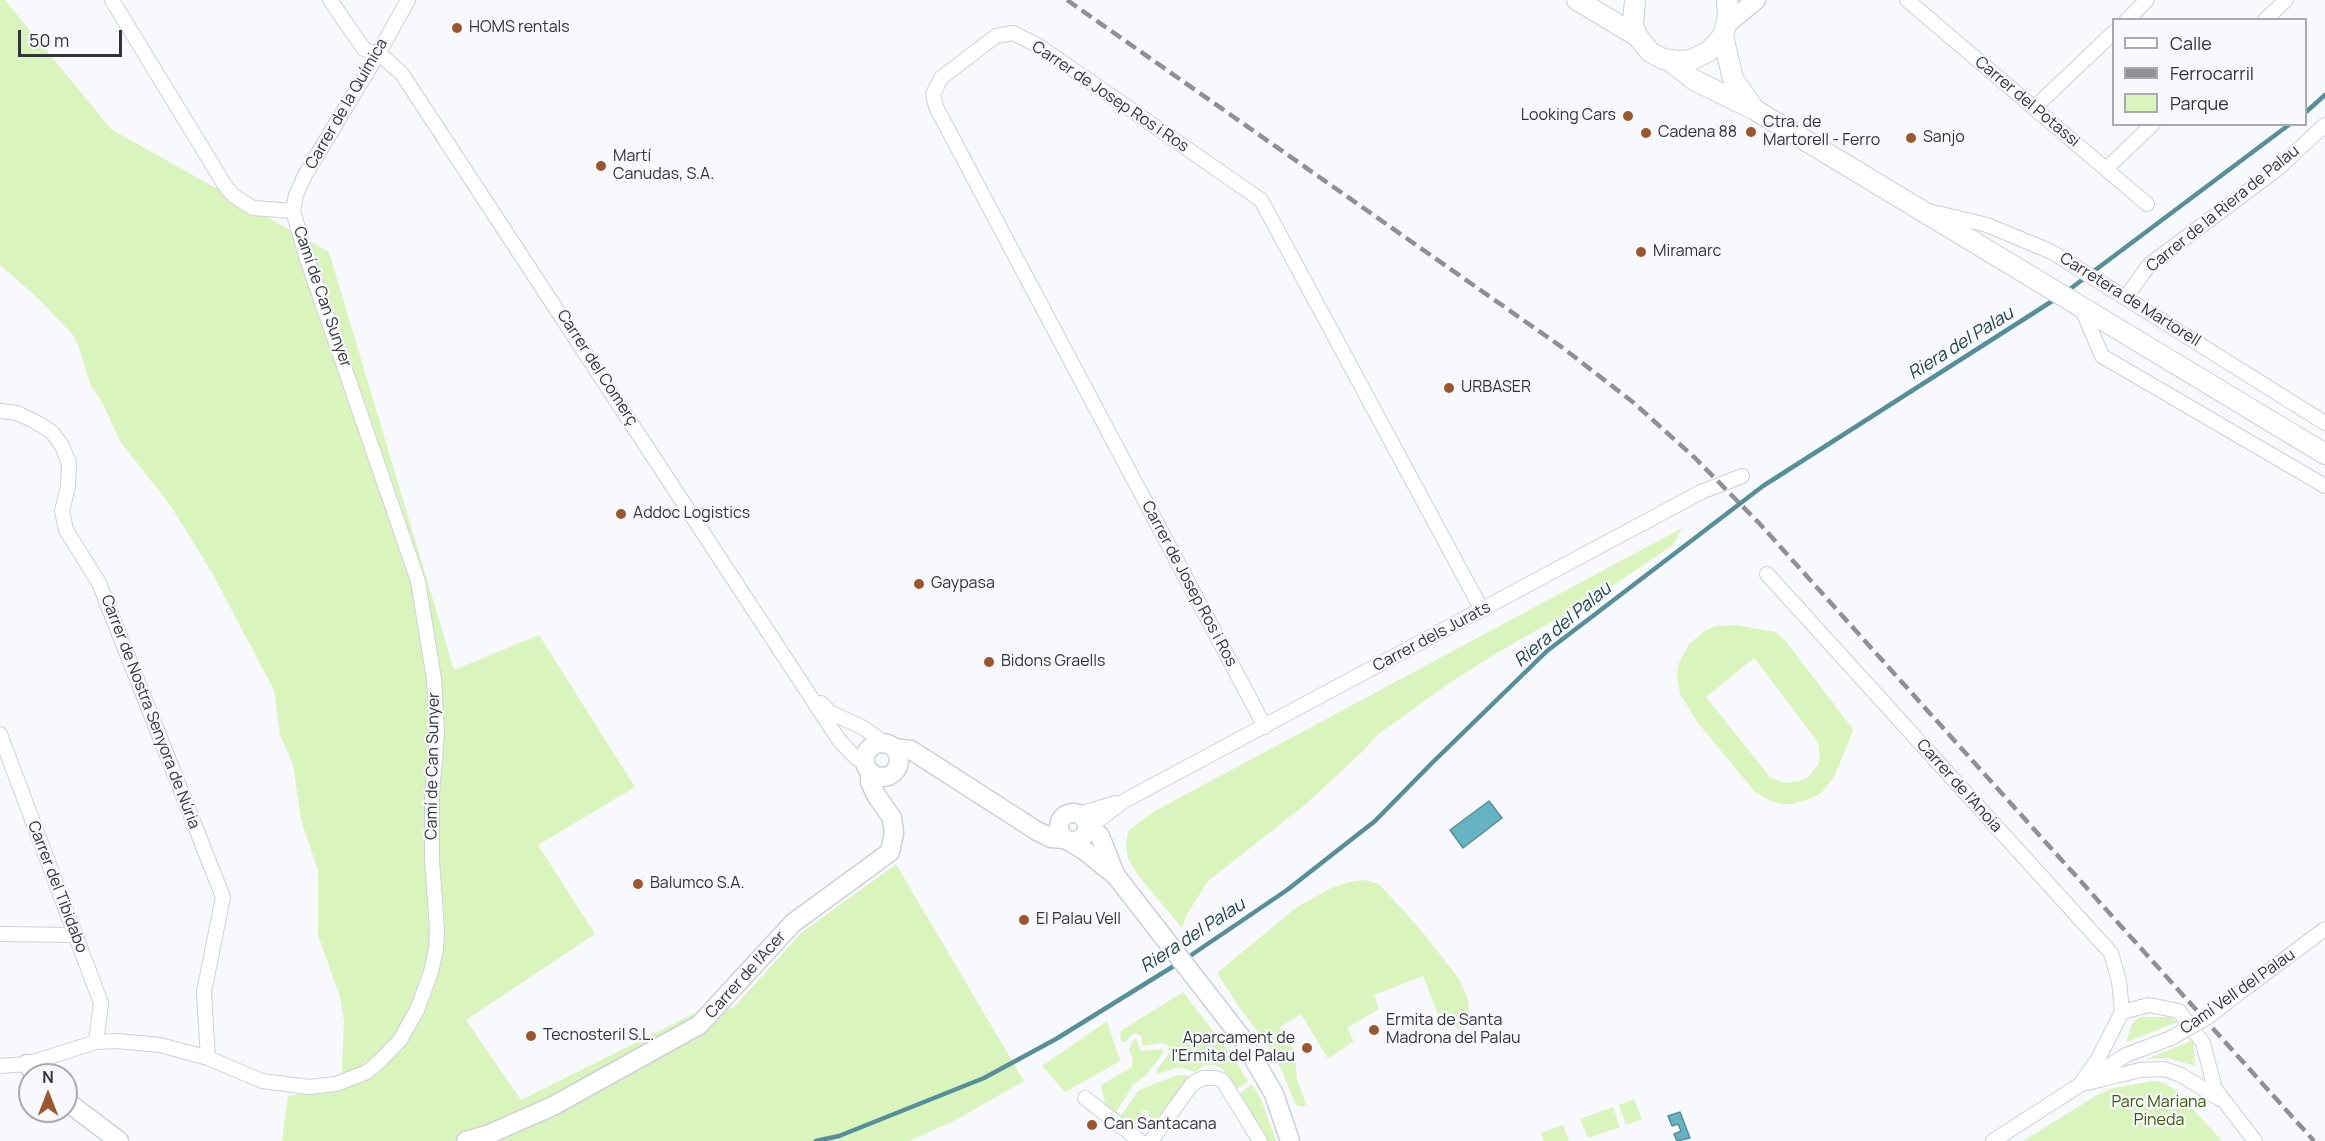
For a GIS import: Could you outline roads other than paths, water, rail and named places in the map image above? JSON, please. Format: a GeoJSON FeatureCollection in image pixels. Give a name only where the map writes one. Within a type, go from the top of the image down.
{"type":"FeatureCollection","features":[{"type":"Feature","properties":{"kind":"main road","name":"Carretera de Martorell"},"geometry":{"type":"LineString","coordinates":[[1577,0],[1637,36],[1650,52],[1670,61],[1694,80],[1755,110],[2325,454]]}},
{"type":"Feature","properties":{"kind":"main road"},"geometry":{"type":"LineString","coordinates":[[1635,0],[1633,24],[1637,36]]}},
{"type":"Feature","properties":{"kind":"main road","name":"Carretera de Martorell"},"geometry":{"type":"LineString","coordinates":[[1727,0],[1729,10],[1725,30],[1733,79],[1755,110]]}},
{"type":"Feature","properties":{"kind":"main road"},"geometry":{"type":"LineString","coordinates":[[1670,61],[1690,60],[1709,51],[1725,30]]}},
{"type":"Feature","properties":{"kind":"street"},"geometry":{"type":"LineString","coordinates":[[112,0],[226,187],[234,196],[253,208],[293,211]]}},
{"type":"Feature","properties":{"kind":"street","name":"Carrer del Comerç"},"geometry":{"type":"LineString","coordinates":[[330,0],[364,49],[394,64],[402,74],[840,740],[856,758],[883,761]]}},
{"type":"Feature","properties":{"kind":"street","name":"Carrer de la Química"},"geometry":{"type":"LineString","coordinates":[[293,211],[296,195],[305,175],[408,0]]}},
{"type":"Feature","properties":{"kind":"street"},"geometry":{"type":"LineString","coordinates":[[1725,30],[1756,0]]}},
{"type":"Feature","properties":{"kind":"street","name":"Carrer del Potassi"},"geometry":{"type":"LineString","coordinates":[[1907,0],[2147,204]]}},
{"type":"Feature","properties":{"kind":"street"},"geometry":{"type":"LineString","coordinates":[[2129,18],[2147,0]]}},
{"type":"Feature","properties":{"kind":"street"},"geometry":{"type":"LineString","coordinates":[[2267,18],[2286,0]]}},
{"type":"Feature","properties":{"kind":"street","name":"Carrer de Josep Ros i Ros"},"geometry":{"type":"LineString","coordinates":[[1265,727],[936,108],[933,94],[941,78],[996,36],[1013,33],[1039,46],[1261,200],[1482,610]]}},
{"type":"Feature","properties":{"kind":"street"},"geometry":{"type":"LineString","coordinates":[[2034,108],[2112,34]]}},
{"type":"Feature","properties":{"kind":"street","name":"Carrer de la Riera de Palau"},"geometry":{"type":"LineString","coordinates":[[2126,297],[2149,265],[2276,170],[2325,124]]}},
{"type":"Feature","properties":{"kind":"street"},"geometry":{"type":"LineString","coordinates":[[2106,169],[2151,126]]}},
{"type":"Feature","properties":{"kind":"street","name":"Carretera de Martorell"},"geometry":{"type":"LineString","coordinates":[[1921,209],[1987,225],[2052,252],[2325,423]]}},
{"type":"Feature","properties":{"kind":"street","name":"Camí de Can Sunyer"},"geometry":{"type":"LineString","coordinates":[[46,1063],[96,1042],[117,1041],[160,1045],[208,1058],[262,1081],[309,1087],[336,1084],[367,1072],[400,1040],[417,1010],[431,972],[437,929],[432,860],[432,794],[437,733],[434,679],[418,581],[307,259],[293,211]]}},
{"type":"Feature","properties":{"kind":"street","name":"Carretera de Martorell"},"geometry":{"type":"LineString","coordinates":[[2082,309],[2102,356],[2325,486]]}},
{"type":"Feature","properties":{"kind":"street","name":"Carrer de Nostra Senyora de Núria"},"geometry":{"type":"LineString","coordinates":[[0,411],[17,413],[34,421],[52,432],[62,446],[69,463],[68,486],[62,511],[66,530],[99,583],[223,897],[204,992],[208,1058]]}},
{"type":"Feature","properties":{"kind":"street","name":"Carrer dels Jurats"},"geometry":{"type":"LineString","coordinates":[[1082,822],[1265,727],[1701,492],[1742,476]]}},
{"type":"Feature","properties":{"kind":"street","name":"Carrer de l'Anoia"},"geometry":{"type":"LineString","coordinates":[[1767,574],[2111,953],[2119,981],[2122,1012]]}},
{"type":"Feature","properties":{"kind":"street","name":"Carrer del Comerç"},"geometry":{"type":"LineString","coordinates":[[806,690],[831,713],[862,727],[883,761]]}},
{"type":"Feature","properties":{"kind":"street","name":"Carrer del Tibidabo"},"geometry":{"type":"LineString","coordinates":[[0,734],[101,1003],[96,1042]]}},
{"type":"Feature","properties":{"kind":"street"},"geometry":{"type":"LineString","coordinates":[[883,761],[912,761],[931,764],[1003,811],[1051,838],[1065,839]]}},
{"type":"Feature","properties":{"kind":"street","name":"Carrer del Comerç"},"geometry":{"type":"LineString","coordinates":[[883,761],[870,782],[886,809]]}},
{"type":"Feature","properties":{"kind":"street","name":"Carrer dels Jurats"},"geometry":{"type":"LineString","coordinates":[[1082,822],[1106,815],[1124,801]]}},
{"type":"Feature","properties":{"kind":"street","name":"Carrer de l'Acer"},"geometry":{"type":"LineString","coordinates":[[466,1141],[487,1135],[553,1106],[699,1025],[780,935],[890,852],[894,833],[892,818],[886,809]]}},
{"type":"Feature","properties":{"kind":"street"},"geometry":{"type":"LineString","coordinates":[[1003,811],[1028,818],[1082,822]]}},
{"type":"Feature","properties":{"kind":"street"},"geometry":{"type":"LineString","coordinates":[[1082,822],[1059,823],[1058,828],[1065,839],[1085,851],[1116,876]]}},
{"type":"Feature","properties":{"kind":"street"},"geometry":{"type":"LineString","coordinates":[[1082,822],[1116,876],[1241,1037],[1274,1094],[1290,1141]]}},
{"type":"Feature","properties":{"kind":"street","name":"Camí Vell del Palau"},"geometry":{"type":"LineString","coordinates":[[1993,1141],[2126,1055],[2171,1038],[2208,1017],[2325,928]]}},
{"type":"Feature","properties":{"kind":"street"},"geometry":{"type":"LineString","coordinates":[[0,934],[75,935]]}},
{"type":"Feature","properties":{"kind":"street"},"geometry":{"type":"LineString","coordinates":[[2081,1083],[2098,1059],[2122,1012],[2149,1005],[2179,1011],[2204,1043],[2215,1089],[2255,1141]]}},
{"type":"Feature","properties":{"kind":"street","name":"Camí de Can Sunyer"},"geometry":{"type":"LineString","coordinates":[[0,1066],[18,1068]]}},
{"type":"Feature","properties":{"kind":"street"},"geometry":{"type":"LineString","coordinates":[[2081,1083],[2096,1083],[2140,1070],[2164,1069],[2181,1075],[2222,1100]]}},
{"type":"Feature","properties":{"kind":"street"},"geometry":{"type":"LineString","coordinates":[[1151,1141],[1192,1084],[1203,1078],[1216,1078],[1223,1081],[1260,1141]]}},
{"type":"Feature","properties":{"kind":"street"},"geometry":{"type":"LineString","coordinates":[[1085,1098],[1140,1141]]}},
{"type":"Feature","properties":{"kind":"street"},"geometry":{"type":"LineString","coordinates":[[78,1110],[119,1141]]}},
{"type":"Feature","properties":{"kind":"water"},"geometry":{"type":"Polygon","coordinates":[[[1489,801],[1502,818],[1463,848],[1450,830],[1489,801]]]}},
{"type":"Feature","properties":{"kind":"water"},"geometry":{"type":"Polygon","coordinates":[[[1680,1112],[1690,1138],[1677,1141],[1674,1134],[1681,1131],[1678,1124],[1672,1126],[1668,1116],[1680,1112]]]}},
{"type":"Feature","properties":{"kind":"waterway","name":"Riera del Palau"},"geometry":{"type":"LineString","coordinates":[[2307,111],[2325,95]]}},
{"type":"Feature","properties":{"kind":"waterway","name":"Riera del Palau"},"geometry":{"type":"LineString","coordinates":[[2066,292],[2287,126]]}},
{"type":"Feature","properties":{"kind":"waterway","name":"Riera del Palau"},"geometry":{"type":"LineString","coordinates":[[1184,960],[1287,890],[1375,821],[1547,651],[1763,486],[2057,298]]}},
{"type":"Feature","properties":{"kind":"waterway","name":"Riera del Palau"},"geometry":{"type":"LineString","coordinates":[[816,1141],[839,1136],[984,1078],[1056,1039],[1177,964]]}},
{"type":"Feature","properties":{"kind":"railway"},"geometry":{"type":"LineString","coordinates":[[1067,0],[1563,348],[1634,403],[1695,458],[1759,523],[2314,1141]]}},
{"type":"Feature","properties":{"kind":"place","name":"HOMS rentals"},"geometry":{"type":"Point","coordinates":[457,28]}},
{"type":"Feature","properties":{"kind":"place","name":"Looking Cars"},"geometry":{"type":"Point","coordinates":[1628,116]}},
{"type":"Feature","properties":{"kind":"place","name":"Ctra. de Martorell - Ferro"},"geometry":{"type":"Point","coordinates":[1751,132]}},
{"type":"Feature","properties":{"kind":"place","name":"Cadena 88"},"geometry":{"type":"Point","coordinates":[1646,133]}},
{"type":"Feature","properties":{"kind":"place","name":"Sanjo"},"geometry":{"type":"Point","coordinates":[1911,138]}},
{"type":"Feature","properties":{"kind":"place","name":"Martí Canudas, S.A."},"geometry":{"type":"Point","coordinates":[601,166]}},
{"type":"Feature","properties":{"kind":"place","name":"Miramarc"},"geometry":{"type":"Point","coordinates":[1641,252]}},
{"type":"Feature","properties":{"kind":"place","name":"URBASER"},"geometry":{"type":"Point","coordinates":[1449,388]}},
{"type":"Feature","properties":{"kind":"place","name":"Addoc Logistics"},"geometry":{"type":"Point","coordinates":[621,514]}},
{"type":"Feature","properties":{"kind":"place","name":"Gaypasa"},"geometry":{"type":"Point","coordinates":[919,584]}},
{"type":"Feature","properties":{"kind":"place","name":"Bidons Graells"},"geometry":{"type":"Point","coordinates":[989,662]}},
{"type":"Feature","properties":{"kind":"place","name":"Balumco S.A."},"geometry":{"type":"Point","coordinates":[638,884]}},
{"type":"Feature","properties":{"kind":"place","name":"El Palau Vell"},"geometry":{"type":"Point","coordinates":[1024,920]}},
{"type":"Feature","properties":{"kind":"place","name":"Ermita de Santa Madrona del Palau"},"geometry":{"type":"Point","coordinates":[1374,1030]}},
{"type":"Feature","properties":{"kind":"place","name":"Tecnosteril S.L."},"geometry":{"type":"Point","coordinates":[531,1036]}},
{"type":"Feature","properties":{"kind":"place","name":"Aparcament de l'Ermita del Palau"},"geometry":{"type":"Point","coordinates":[1307,1048]}},
{"type":"Feature","properties":{"kind":"place","name":"Can Santacana"},"geometry":{"type":"Point","coordinates":[1092,1125]}},
{"type":"Feature","properties":{"kind":"park label","name":"Parc Mariana Pineda"},"geometry":{"type":"Point","coordinates":[2159,1112]}}]}
